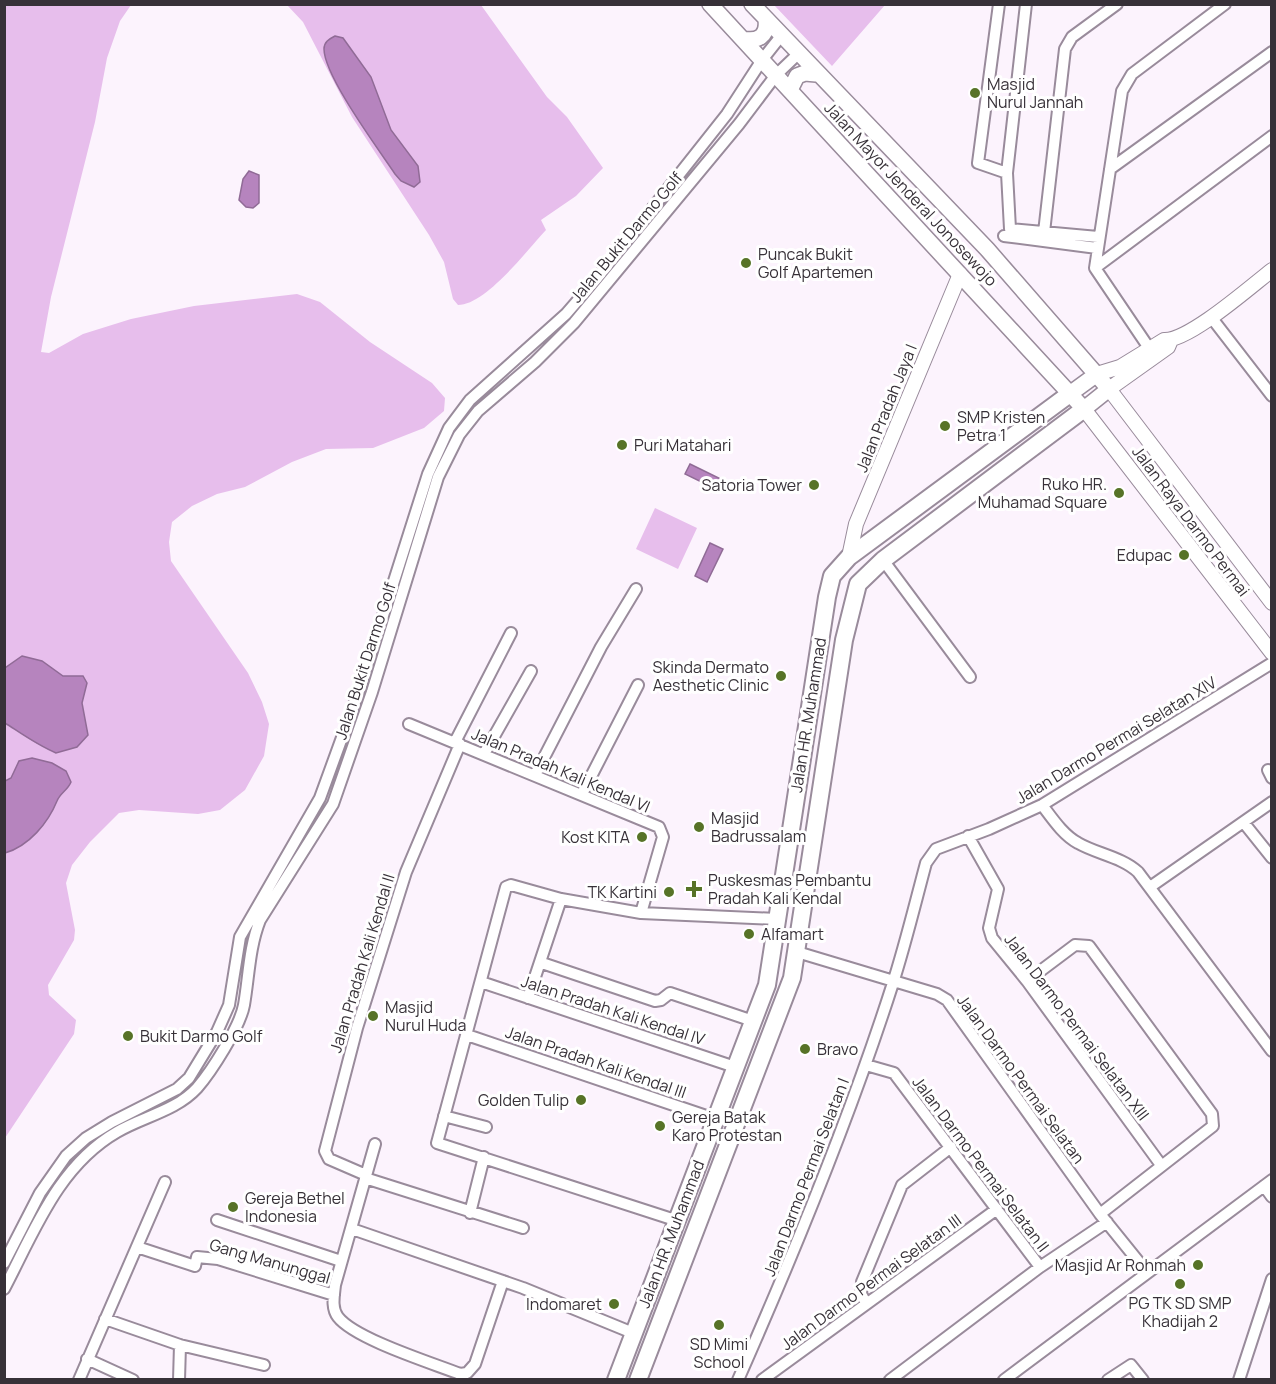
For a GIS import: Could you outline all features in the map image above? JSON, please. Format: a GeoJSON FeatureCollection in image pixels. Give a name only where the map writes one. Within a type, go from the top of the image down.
{"type":"FeatureCollection","features":[{"type":"Feature","properties":{"kind":"main road","name":"Jalan Mayor Jenderal Jonosewojo"},"geometry":{"type":"LineString","coordinates":[[710,4],[1084,409]]}},
{"type":"Feature","properties":{"kind":"main road","name":"Jalan Mayor Jenderal Jonosewojo"},"geometry":{"type":"LineString","coordinates":[[752,4],[797,55],[987,249],[1109,389]]}},
{"type":"Feature","properties":{"kind":"main road"},"geometry":{"type":"LineString","coordinates":[[743,39],[754,40],[763,36],[767,27],[766,20]]}},
{"type":"Feature","properties":{"kind":"main road"},"geometry":{"type":"LineString","coordinates":[[790,90],[797,76],[805,73],[816,74]]}},
{"type":"Feature","properties":{"kind":"main road"},"geometry":{"type":"LineString","coordinates":[[1071,393],[1097,374]]}},
{"type":"Feature","properties":{"kind":"main road"},"geometry":{"type":"LineString","coordinates":[[1084,409],[1109,389]]}},
{"type":"Feature","properties":{"kind":"main road","name":"Jalan HR. Muhammad"},"geometry":{"type":"LineString","coordinates":[[616,1380],[673,1225],[767,985],[832,576],[849,557],[1071,393]]}},
{"type":"Feature","properties":{"kind":"main road","name":"Jalan HR. Muhammad"},"geometry":{"type":"LineString","coordinates":[[638,1380],[792,978],[844,640],[858,584],[883,560],[1084,409]]}},
{"type":"Feature","properties":{"kind":"main road"},"geometry":{"type":"LineString","coordinates":[[784,873],[794,870],[808,877]]}},
{"type":"Feature","properties":{"kind":"main road"},"geometry":{"type":"LineString","coordinates":[[673,1225],[678,1236],[691,1238]]}},
{"type":"Feature","properties":{"kind":"main road"},"geometry":{"type":"LineString","coordinates":[[661,1261],[669,1260],[680,1267]]}},
{"type":"Feature","properties":{"kind":"street"},"geometry":{"type":"LineString","coordinates":[[999,4],[978,163],[1007,172]]}},
{"type":"Feature","properties":{"kind":"street"},"geometry":{"type":"LineString","coordinates":[[1007,232],[1007,172],[1026,4]]}},
{"type":"Feature","properties":{"kind":"street"},"geometry":{"type":"LineString","coordinates":[[1044,236],[1065,49],[1072,37],[1117,4]]}},
{"type":"Feature","properties":{"kind":"street"},"geometry":{"type":"LineString","coordinates":[[1149,348],[1095,268],[1098,237],[1125,84],[1132,74],[1225,4]]}},
{"type":"Feature","properties":{"kind":"street","name":"Jalan Bukit Darmo Golf"},"geometry":{"type":"LineString","coordinates":[[4,1263],[40,1193],[66,1156],[86,1138],[112,1122],[177,1089],[189,1078],[217,1032],[229,1005],[240,937],[320,798],[360,688],[428,474],[449,428],[470,400],[566,314],[706,141],[781,36]]}},
{"type":"Feature","properties":{"kind":"street"},"geometry":{"type":"LineString","coordinates":[[1110,169],[1272,52]]}},
{"type":"Feature","properties":{"kind":"street","name":"Jalan Bukit Darmo Golf"},"geometry":{"type":"LineString","coordinates":[[4,1289],[52,1198],[75,1164],[117,1131],[185,1099],[198,1087],[239,1020],[253,940],[260,920],[333,804],[372,692],[438,477],[459,435],[478,411],[535,362],[574,323],[776,75],[797,55]]}},
{"type":"Feature","properties":{"kind":"street"},"geometry":{"type":"LineString","coordinates":[[737,98],[752,107]]}},
{"type":"Feature","properties":{"kind":"street"},"geometry":{"type":"LineString","coordinates":[[1095,268],[1272,136]]}},
{"type":"Feature","properties":{"kind":"street"},"geometry":{"type":"LineString","coordinates":[[706,141],[717,150]]}},
{"type":"Feature","properties":{"kind":"street"},"geometry":{"type":"LineString","coordinates":[[987,249],[1007,232],[1044,236],[1098,237]]}},
{"type":"Feature","properties":{"kind":"street"},"geometry":{"type":"LineString","coordinates":[[1044,236],[1097,248]]}},
{"type":"Feature","properties":{"kind":"street"},"geometry":{"type":"LineString","coordinates":[[1097,374],[1111,371],[1149,348],[1164,340],[1171,340],[1211,317],[1272,270]]}},
{"type":"Feature","properties":{"kind":"street","name":"Jalan Pradah Jaya I"},"geometry":{"type":"LineString","coordinates":[[849,557],[856,524],[960,274]]}},
{"type":"Feature","properties":{"kind":"street"},"geometry":{"type":"LineString","coordinates":[[1211,317],[1271,395]]}},
{"type":"Feature","properties":{"kind":"street"},"geometry":{"type":"LineString","coordinates":[[1109,389],[1168,347],[1171,340]]}},
{"type":"Feature","properties":{"kind":"street","name":"Jalan Raya Darmo Permai"},"geometry":{"type":"LineString","coordinates":[[1109,389],[1272,603]]}},
{"type":"Feature","properties":{"kind":"street","name":"Jalan Raya Darmo Permai"},"geometry":{"type":"LineString","coordinates":[[1084,409],[1272,653]]}},
{"type":"Feature","properties":{"kind":"street"},"geometry":{"type":"LineString","coordinates":[[883,560],[970,677]]}},
{"type":"Feature","properties":{"kind":"street"},"geometry":{"type":"LineString","coordinates":[[535,775],[601,647],[636,589]]}},
{"type":"Feature","properties":{"kind":"street","name":"Jalan Pradah Kali Kendal II"},"geometry":{"type":"LineString","coordinates":[[511,633],[458,743],[406,873],[357,1028],[325,1151],[329,1159],[365,1176],[470,1213],[523,1228]]}},
{"type":"Feature","properties":{"kind":"street","name":"Jalan Darmo Permai Selatan XIV"},"geometry":{"type":"LineString","coordinates":[[893,983],[926,863],[936,849],[1042,805],[1272,663]]}},
{"type":"Feature","properties":{"kind":"street"},"geometry":{"type":"LineString","coordinates":[[484,754],[531,671]]}},
{"type":"Feature","properties":{"kind":"street"},"geometry":{"type":"LineString","coordinates":[[582,794],[638,685]]}},
{"type":"Feature","properties":{"kind":"street","name":"Jalan Pradah Kali Kendal VI"},"geometry":{"type":"LineString","coordinates":[[409,724],[659,827],[663,833],[641,913]]}},
{"type":"Feature","properties":{"kind":"street"},"geometry":{"type":"LineString","coordinates":[[1150,887],[1272,802]]}},
{"type":"Feature","properties":{"kind":"street"},"geometry":{"type":"LineString","coordinates":[[1042,805],[1060,828],[1076,843],[1126,863],[1150,887],[1272,1051]]}},
{"type":"Feature","properties":{"kind":"street"},"geometry":{"type":"LineString","coordinates":[[1244,823],[1272,858]]}},
{"type":"Feature","properties":{"kind":"street","name":"Jalan Darmo Permai Selatan XIII"},"geometry":{"type":"LineString","coordinates":[[968,837],[998,889],[989,933],[1028,981],[1161,1165]]}},
{"type":"Feature","properties":{"kind":"street"},"geometry":{"type":"LineString","coordinates":[[673,1225],[484,1157],[439,1145],[437,1139],[506,886],[511,885],[561,899],[641,913],[777,919]]}},
{"type":"Feature","properties":{"kind":"street"},"geometry":{"type":"LineString","coordinates":[[528,998],[542,963],[561,899]]}},
{"type":"Feature","properties":{"kind":"street"},"geometry":{"type":"LineString","coordinates":[[890,1380],[1104,1218],[1161,1165],[1213,1126],[1212,1114],[1089,946],[1075,945],[1028,981]]}},
{"type":"Feature","properties":{"kind":"street","name":"Jalan Darmo Permai Selatan"},"geometry":{"type":"LineString","coordinates":[[797,952],[893,983],[937,994],[947,1000],[1104,1218],[1146,1271]]}},
{"type":"Feature","properties":{"kind":"street"},"geometry":{"type":"LineString","coordinates":[[542,963],[656,1001],[670,993],[753,1021]]}},
{"type":"Feature","properties":{"kind":"street","name":"Jalan Pradah Kali Kendal IV"},"geometry":{"type":"LineString","coordinates":[[481,982],[735,1067]]}},
{"type":"Feature","properties":{"kind":"street","name":"Jalan Darmo Permai Selatan I"},"geometry":{"type":"LineString","coordinates":[[738,1380],[793,1255],[866,1065],[893,983]]}},
{"type":"Feature","properties":{"kind":"street","name":"Jalan Pradah Kali Kendal III"},"geometry":{"type":"LineString","coordinates":[[467,1035],[715,1119]]}},
{"type":"Feature","properties":{"kind":"street","name":"Jalan Darmo Permai Selatan II"},"geometry":{"type":"LineString","coordinates":[[866,1065],[894,1073],[1040,1267]]}},
{"type":"Feature","properties":{"kind":"street"},"geometry":{"type":"LineString","coordinates":[[444,1116],[486,1127]]}},
{"type":"Feature","properties":{"kind":"street"},"geometry":{"type":"LineString","coordinates":[[375,1144],[341,1261],[334,1295],[337,1316],[352,1328],[405,1353],[460,1374],[467,1373],[475,1364],[502,1281]]}},
{"type":"Feature","properties":{"kind":"street"},"geometry":{"type":"LineString","coordinates":[[866,1303],[861,1294],[862,1282],[898,1192],[916,1173],[951,1147]]}},
{"type":"Feature","properties":{"kind":"street"},"geometry":{"type":"LineString","coordinates":[[470,1213],[484,1157]]}},
{"type":"Feature","properties":{"kind":"street"},"geometry":{"type":"LineString","coordinates":[[79,1380],[165,1182]]}},
{"type":"Feature","properties":{"kind":"street"},"geometry":{"type":"LineString","coordinates":[[1004,1380],[1146,1271],[1268,1183],[1272,1197]]}},
{"type":"Feature","properties":{"kind":"street","name":"Jalan Darmo Permai Selatan III"},"geometry":{"type":"LineString","coordinates":[[762,1380],[997,1209]]}},
{"type":"Feature","properties":{"kind":"street"},"geometry":{"type":"LineString","coordinates":[[217,1220],[341,1261]]}},
{"type":"Feature","properties":{"kind":"street"},"geometry":{"type":"LineString","coordinates":[[352,1229],[502,1281],[633,1333]]}},
{"type":"Feature","properties":{"kind":"street","name":"Gang Manunggal"},"geometry":{"type":"LineString","coordinates":[[137,1247],[195,1266],[197,1257],[219,1259],[334,1295]]}},
{"type":"Feature","properties":{"kind":"street"},"geometry":{"type":"LineString","coordinates":[[1239,1380],[1272,1279]]}},
{"type":"Feature","properties":{"kind":"street"},"geometry":{"type":"LineString","coordinates":[[105,1319],[180,1346],[264,1365]]}},
{"type":"Feature","properties":{"kind":"street"},"geometry":{"type":"LineString","coordinates":[[179,1380],[180,1346]]}},
{"type":"Feature","properties":{"kind":"street"},"geometry":{"type":"LineString","coordinates":[[87,1359],[133,1380]]}},
{"type":"Feature","properties":{"kind":"street"},"geometry":{"type":"LineString","coordinates":[[1108,1380],[1127,1366],[1136,1368],[1143,1380]]}},
{"type":"Feature","properties":{"kind":"shaded area"},"geometry":{"type":"Polygon","coordinates":[[[5,5],[131,5],[120,21],[107,58],[95,122],[51,297],[41,352],[49,353],[83,334],[131,319],[194,306],[297,294],[320,302],[370,342],[432,383],[445,398],[444,411],[424,428],[373,448],[326,449],[292,462],[245,487],[217,494],[192,506],[172,522],[169,542],[171,561],[248,673],[262,702],[269,724],[264,756],[245,790],[220,810],[198,814],[139,810],[119,813],[90,842],[72,865],[66,883],[75,930],[74,940],[48,985],[49,995],[76,1020],[74,1034],[5,1138],[5,5]]]}},
{"type":"Feature","properties":{"kind":"shaded area"},"geometry":{"type":"Polygon","coordinates":[[[287,5],[481,5],[547,97],[567,117],[603,168],[576,196],[541,220],[546,230],[493,287],[469,303],[458,305],[453,299],[444,262],[429,235],[352,117],[303,22],[287,5]]]}},
{"type":"Feature","properties":{"kind":"shaded area"},"geometry":{"type":"Polygon","coordinates":[[[774,5],[885,5],[832,66],[774,5]]]}},
{"type":"Feature","properties":{"kind":"shaded area"},"geometry":{"type":"Polygon","coordinates":[[[335,36],[343,38],[371,77],[391,130],[418,166],[420,182],[414,187],[401,181],[395,174],[333,77],[324,49],[327,41],[335,36]]]}},
{"type":"Feature","properties":{"kind":"shaded area"},"geometry":{"type":"Polygon","coordinates":[[[249,171],[259,175],[259,203],[253,208],[246,207],[239,200],[243,179],[249,171]]]}},
{"type":"Feature","properties":{"kind":"shaded area"},"geometry":{"type":"Polygon","coordinates":[[[690,464],[729,483],[724,493],[685,474],[690,464]]]}},
{"type":"Feature","properties":{"kind":"shaded area"},"geometry":{"type":"Polygon","coordinates":[[[655,508],[697,528],[678,569],[636,549],[655,508]]]}},
{"type":"Feature","properties":{"kind":"shaded area"},"geometry":{"type":"Polygon","coordinates":[[[710,543],[723,549],[707,582],[695,576],[710,543]]]}},
{"type":"Feature","properties":{"kind":"shaded area"},"geometry":{"type":"Polygon","coordinates":[[[22,656],[42,661],[63,676],[83,676],[87,683],[82,703],[88,735],[77,747],[56,753],[5,723],[5,668],[22,656]]]}},
{"type":"Feature","properties":{"kind":"shaded area"},"geometry":{"type":"Polygon","coordinates":[[[32,758],[52,763],[66,771],[71,782],[58,798],[37,833],[14,850],[5,853],[5,781],[11,778],[19,761],[32,758]]]}},
{"type":"Feature","properties":{"kind":"place","name":"Masjid Nurul Jannah"},"geometry":{"type":"Point","coordinates":[975,93]}},
{"type":"Feature","properties":{"kind":"place","name":"Puncak Bukit Golf Apartemen"},"geometry":{"type":"Point","coordinates":[746,263]}},
{"type":"Feature","properties":{"kind":"place","name":"SMP Kristen Petra 1"},"geometry":{"type":"Point","coordinates":[945,426]}},
{"type":"Feature","properties":{"kind":"place","name":"Puri Matahari"},"geometry":{"type":"Point","coordinates":[622,445]}},
{"type":"Feature","properties":{"kind":"place","name":"Satoria Tower"},"geometry":{"type":"Point","coordinates":[814,485]}},
{"type":"Feature","properties":{"kind":"place","name":"Ruko HR. Muhamad Square"},"geometry":{"type":"Point","coordinates":[1119,493]}},
{"type":"Feature","properties":{"kind":"place","name":"Edupac"},"geometry":{"type":"Point","coordinates":[1184,555]}},
{"type":"Feature","properties":{"kind":"place","name":"Skinda Dermato Aesthetic Clinic"},"geometry":{"type":"Point","coordinates":[781,676]}},
{"type":"Feature","properties":{"kind":"place","name":"Masjid Badrussalam"},"geometry":{"type":"Point","coordinates":[699,827]}},
{"type":"Feature","properties":{"kind":"place","name":"Kost KITA"},"geometry":{"type":"Point","coordinates":[642,837]}},
{"type":"Feature","properties":{"kind":"place","name":"Puskesmas Pembantu Pradah Kali Kendal"},"geometry":{"type":"Point","coordinates":[694,889]}},
{"type":"Feature","properties":{"kind":"place","name":"TK Kartini"},"geometry":{"type":"Point","coordinates":[669,892]}},
{"type":"Feature","properties":{"kind":"place","name":"Alfamart"},"geometry":{"type":"Point","coordinates":[749,934]}},
{"type":"Feature","properties":{"kind":"place","name":"Masjid Nurul Huda"},"geometry":{"type":"Point","coordinates":[373,1016]}},
{"type":"Feature","properties":{"kind":"place","name":"Bukit Darmo Golf"},"geometry":{"type":"Point","coordinates":[128,1036]}},
{"type":"Feature","properties":{"kind":"place","name":"Bravo"},"geometry":{"type":"Point","coordinates":[805,1049]}},
{"type":"Feature","properties":{"kind":"place","name":"Golden Tulip"},"geometry":{"type":"Point","coordinates":[581,1100]}},
{"type":"Feature","properties":{"kind":"place","name":"Gereja Batak Karo Protestan"},"geometry":{"type":"Point","coordinates":[660,1126]}},
{"type":"Feature","properties":{"kind":"place","name":"Gereja Bethel Indonesia"},"geometry":{"type":"Point","coordinates":[233,1207]}},
{"type":"Feature","properties":{"kind":"place","name":"Masjid Ar Rohmah"},"geometry":{"type":"Point","coordinates":[1198,1265]}},
{"type":"Feature","properties":{"kind":"place","name":"PG TK SD SMP Khadijah 2"},"geometry":{"type":"Point","coordinates":[1180,1284]}},
{"type":"Feature","properties":{"kind":"place","name":"Indomaret"},"geometry":{"type":"Point","coordinates":[614,1304]}},
{"type":"Feature","properties":{"kind":"place","name":"SD Mimi School"},"geometry":{"type":"Point","coordinates":[719,1325]}}]}
